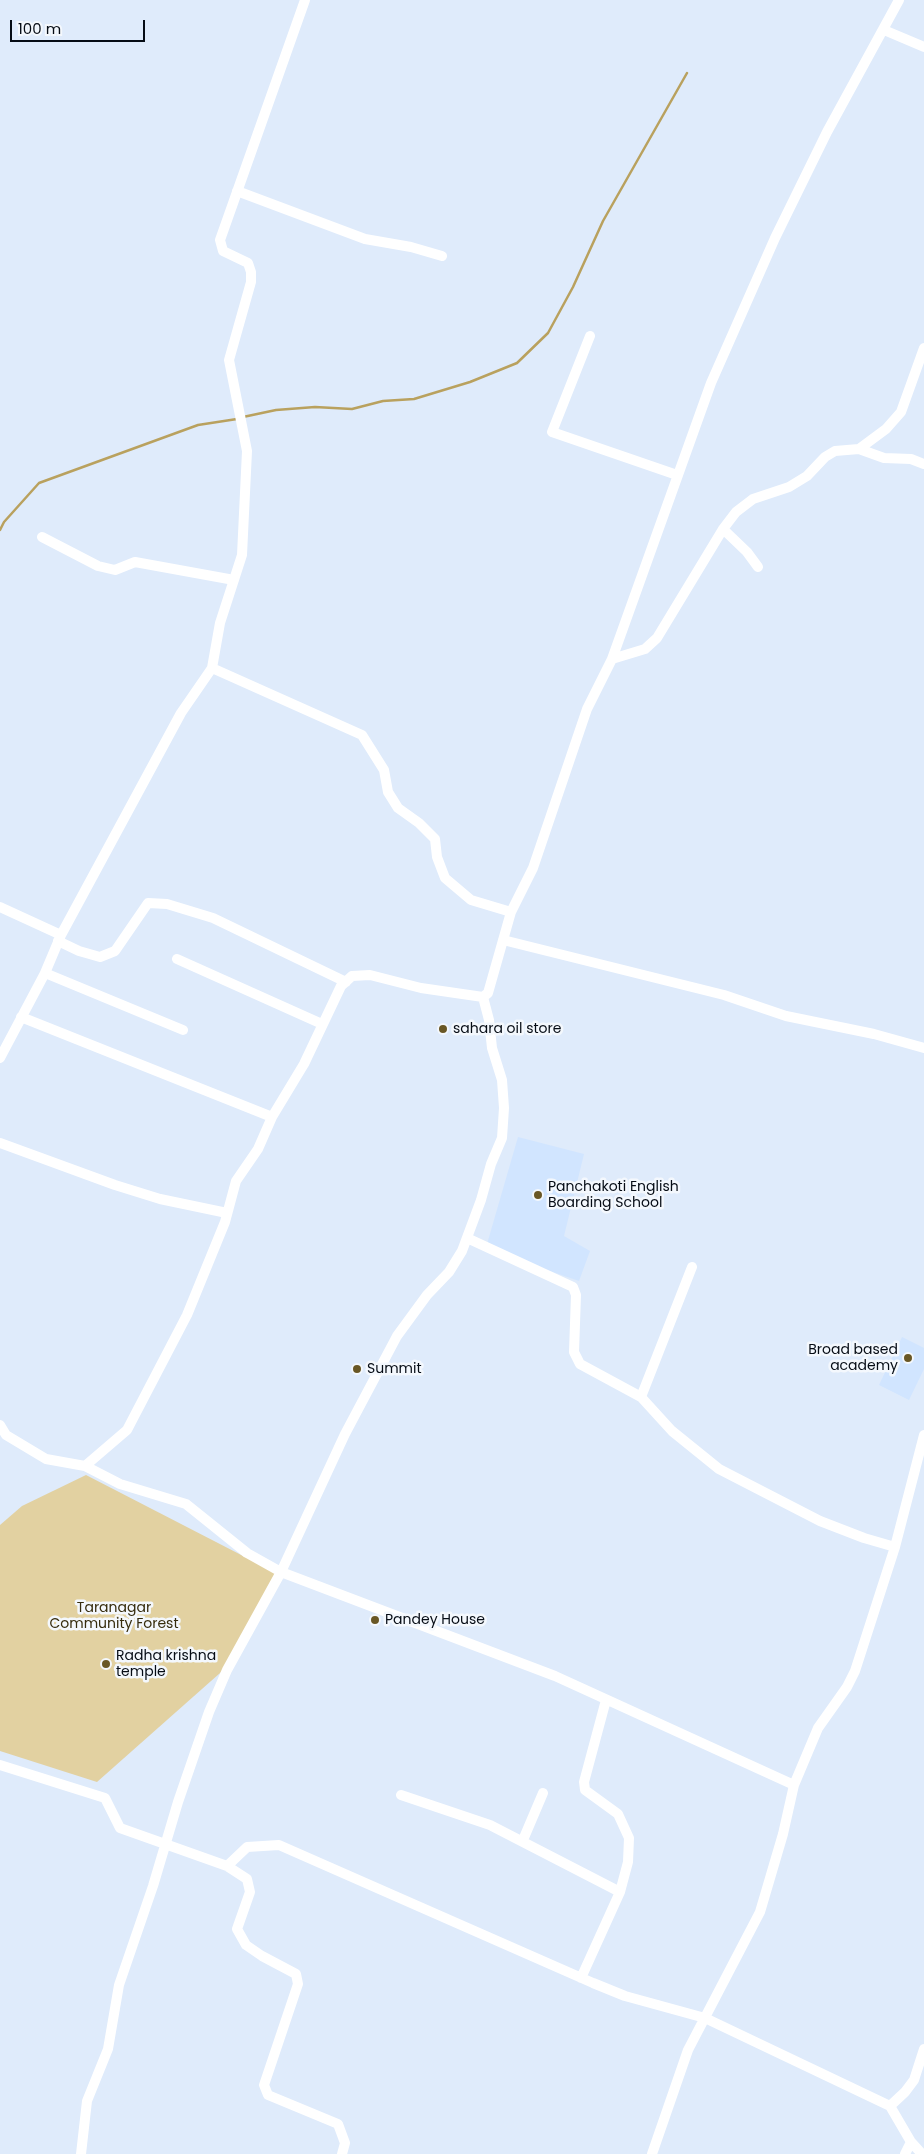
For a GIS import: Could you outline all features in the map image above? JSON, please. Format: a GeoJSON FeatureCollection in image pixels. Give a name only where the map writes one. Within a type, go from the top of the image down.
{"type":"FeatureCollection","features":[{"type":"Feature","properties":{"kind":"street"},"geometry":{"type":"LineString","coordinates":[[0,1058],[45,973],[60,938],[181,713],[212,668],[220,623],[242,555],[247,451],[229,360],[251,282],[251,272],[248,263],[223,251],[220,240],[306,0]]}},
{"type":"Feature","properties":{"kind":"street"},"geometry":{"type":"LineString","coordinates":[[85,1466],[126,1430],[187,1315],[227,1213],[236,1181],[258,1149],[272,1117],[304,1064],[342,986],[352,976],[370,975],[421,988],[460,995],[483,996],[488,993],[511,912],[533,868],[587,709],[612,659],[710,383],[757,275],[827,132],[899,0]]}},
{"type":"Feature","properties":{"kind":"street"},"geometry":{"type":"LineString","coordinates":[[884,30],[924,46]]}},
{"type":"Feature","properties":{"kind":"street"},"geometry":{"type":"LineString","coordinates":[[237,191],[365,239],[411,247],[442,256]]}},
{"type":"Feature","properties":{"kind":"street"},"geometry":{"type":"LineString","coordinates":[[590,336],[552,432],[677,475]]}},
{"type":"Feature","properties":{"kind":"street"},"geometry":{"type":"LineString","coordinates":[[859,449],[886,429],[901,412],[924,352]]}},
{"type":"Feature","properties":{"kind":"street"},"geometry":{"type":"LineString","coordinates":[[612,659],[645,650],[657,638],[723,529],[742,506],[753,499],[790,487],[807,476],[835,451],[859,449],[884,458],[910,459],[924,464]]}},
{"type":"Feature","properties":{"kind":"street"},"geometry":{"type":"LineString","coordinates":[[723,529],[747,552],[758,567]]}},
{"type":"Feature","properties":{"kind":"street"},"geometry":{"type":"LineString","coordinates":[[42,537],[98,566],[115,570],[135,562],[234,580]]}},
{"type":"Feature","properties":{"kind":"street"},"geometry":{"type":"LineString","coordinates":[[212,668],[362,735],[384,770],[388,792],[398,808],[419,823],[435,839],[437,857],[444,878],[471,900],[511,912]]}},
{"type":"Feature","properties":{"kind":"street"},"geometry":{"type":"LineString","coordinates":[[0,907],[60,938],[79,951],[100,957],[115,951],[148,903],[167,904],[213,918],[346,982]]}},
{"type":"Feature","properties":{"kind":"street"},"geometry":{"type":"LineString","coordinates":[[503,940],[724,995],[786,1016],[874,1034],[924,1048]]}},
{"type":"Feature","properties":{"kind":"street"},"geometry":{"type":"LineString","coordinates":[[176,959],[322,1024]]}},
{"type":"Feature","properties":{"kind":"street"},"geometry":{"type":"LineString","coordinates":[[45,973],[183,1030]]}},
{"type":"Feature","properties":{"kind":"street"},"geometry":{"type":"LineString","coordinates":[[81,2154],[87,2101],[108,2049],[119,1986],[209,1712],[227,1670],[281,1572],[345,1434],[397,1336],[427,1294],[449,1272],[467,1238],[502,1138],[504,1108],[502,1080],[492,1048],[489,1020],[483,996]]}},
{"type":"Feature","properties":{"kind":"street"},"geometry":{"type":"LineString","coordinates":[[21,1017],[272,1117]]}},
{"type":"Feature","properties":{"kind":"street"},"geometry":{"type":"LineString","coordinates":[[0,1143],[160,1199],[227,1213]]}},
{"type":"Feature","properties":{"kind":"street"},"geometry":{"type":"LineString","coordinates":[[467,1238],[572,1287],[576,1295],[574,1352],[580,1364],[641,1397],[690,1447],[734,1478],[820,1521],[864,1538],[895,1547]]}},
{"type":"Feature","properties":{"kind":"street"},"geometry":{"type":"LineString","coordinates":[[641,1397],[692,1267]]}},
{"type":"Feature","properties":{"kind":"street"},"geometry":{"type":"LineString","coordinates":[[0,1425],[6,1435],[46,1459],[85,1466],[120,1484],[186,1504],[247,1553],[281,1572],[555,1676],[794,1785]]}},
{"type":"Feature","properties":{"kind":"street"},"geometry":{"type":"LineString","coordinates":[[652,2154],[683,2061],[760,1912],[783,1834],[794,1785],[818,1728],[852,1678],[895,1547],[924,1435]]}},
{"type":"Feature","properties":{"kind":"street"},"geometry":{"type":"LineString","coordinates":[[581,1978],[620,1892],[628,1862],[629,1838],[618,1814],[585,1790],[584,1782],[606,1700]]}},
{"type":"Feature","properties":{"kind":"street"},"geometry":{"type":"LineString","coordinates":[[0,1765],[105,1798],[120,1828],[227,1866],[247,1879],[250,1892],[237,1928],[246,1945],[296,1974],[298,1984],[264,2085],[268,2095],[338,2124],[345,2143],[342,2154]]}},
{"type":"Feature","properties":{"kind":"street"},"geometry":{"type":"LineString","coordinates":[[523,1840],[543,1793]]}},
{"type":"Feature","properties":{"kind":"street"},"geometry":{"type":"LineString","coordinates":[[401,1795],[490,1824],[620,1892]]}},
{"type":"Feature","properties":{"kind":"street"},"geometry":{"type":"LineString","coordinates":[[227,1866],[247,1847],[279,1845],[625,1996],[705,2018],[890,2106],[911,2142],[922,2154]]}},
{"type":"Feature","properties":{"kind":"street"},"geometry":{"type":"LineString","coordinates":[[890,2106],[905,2092],[914,2080],[924,2049]]}},
{"type":"Feature","properties":{"kind":"street"},"geometry":{"type":"LineString","coordinates":[[905,2154],[911,2142]]}},
{"type":"Feature","properties":{"kind":"shaded area","name":"Panchakoti English Boarding School"},"geometry":{"type":"Polygon","coordinates":[[[518,1137],[584,1154],[564,1236],[590,1251],[579,1281],[515,1259],[487,1244],[518,1137]]]}},
{"type":"Feature","properties":{"kind":"shaded area","name":"Broad based academy"},"geometry":{"type":"Polygon","coordinates":[[[902,1337],[924,1348],[924,1369],[909,1400],[879,1385],[902,1337]]]}},
{"type":"Feature","properties":{"kind":"green space","name":"Taranagar Community Forest"},"geometry":{"type":"Polygon","coordinates":[[[86,1475],[280,1575],[237,1658],[97,1782],[0,1751],[0,1525],[22,1506],[86,1475]]]}},
{"type":"Feature","properties":{"kind":"waterway"},"geometry":{"type":"LineString","coordinates":[[243,417],[276,410],[315,407],[352,409],[383,401],[414,399],[470,382],[517,363],[548,333],[573,287],[603,221],[687,73]]}},
{"type":"Feature","properties":{"kind":"waterway"},"geometry":{"type":"LineString","coordinates":[[0,530],[4,522],[39,483],[198,425],[237,419]]}},
{"type":"Feature","properties":{"kind":"place","name":"sahara oil store"},"geometry":{"type":"Point","coordinates":[443,1029]}},
{"type":"Feature","properties":{"kind":"place","name":"Panchakoti English Boarding School"},"geometry":{"type":"Point","coordinates":[538,1195]}},
{"type":"Feature","properties":{"kind":"place","name":"Broad based academy"},"geometry":{"type":"Point","coordinates":[908,1358]}},
{"type":"Feature","properties":{"kind":"place","name":"Summit"},"geometry":{"type":"Point","coordinates":[357,1369]}},
{"type":"Feature","properties":{"kind":"place","name":"Pandey House"},"geometry":{"type":"Point","coordinates":[375,1620]}},
{"type":"Feature","properties":{"kind":"place","name":"Radha krishna temple"},"geometry":{"type":"Point","coordinates":[106,1664]}}]}
